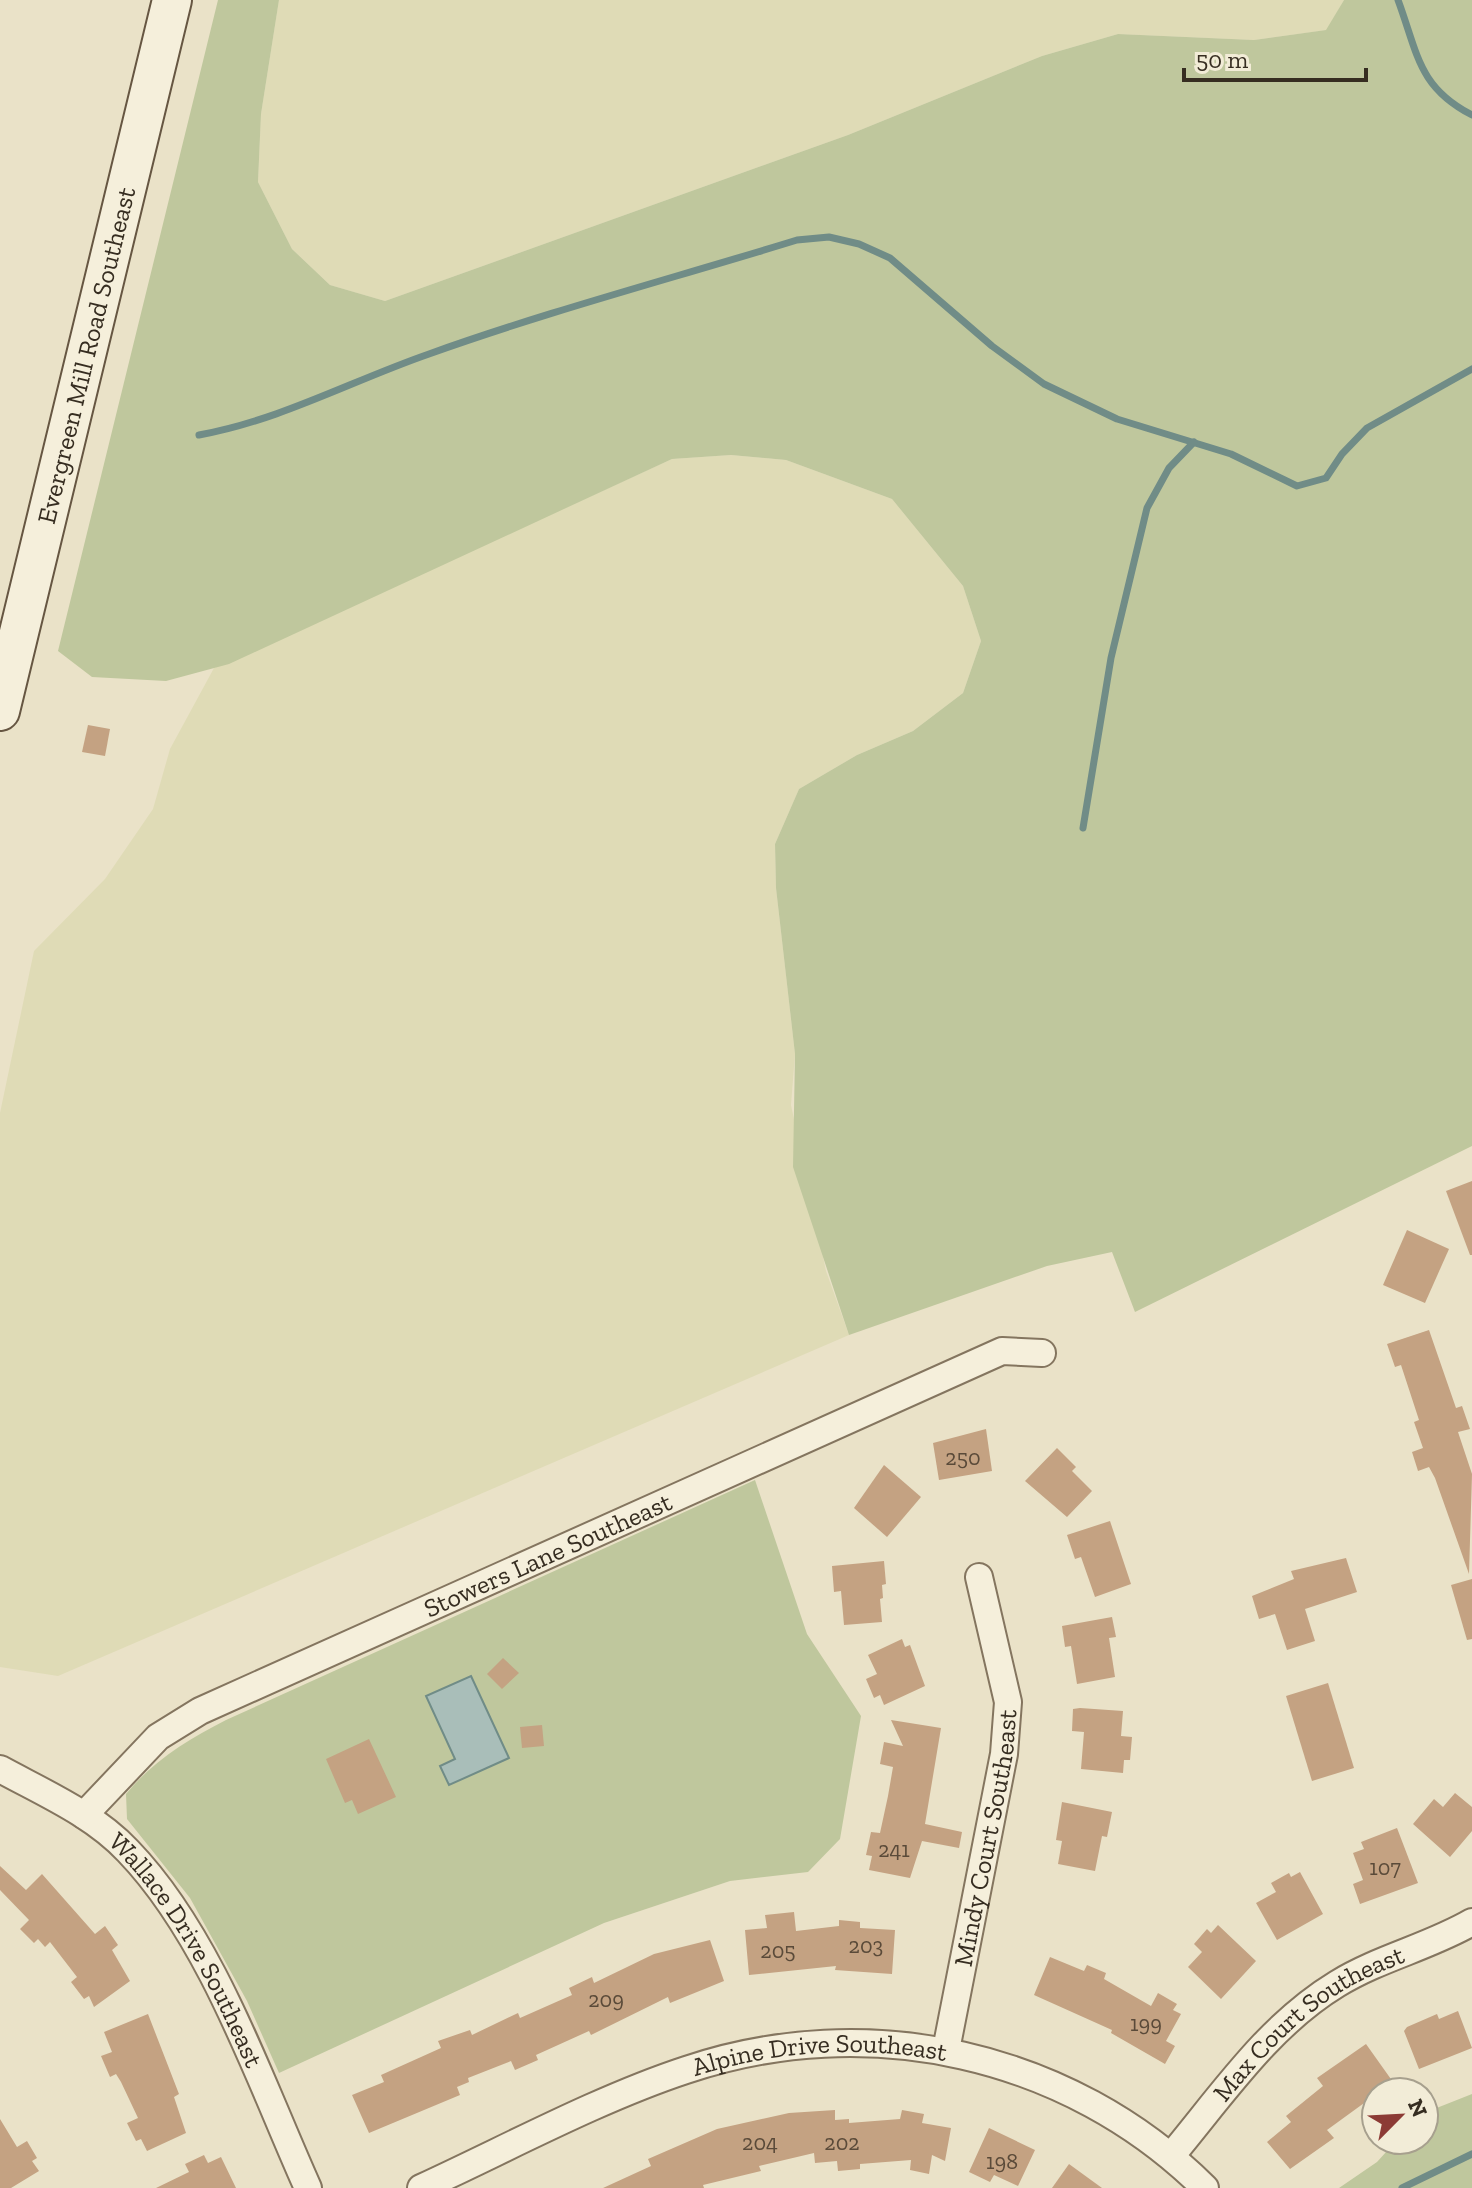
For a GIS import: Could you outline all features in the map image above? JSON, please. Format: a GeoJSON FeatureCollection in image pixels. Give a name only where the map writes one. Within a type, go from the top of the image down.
{"type":"FeatureCollection","features":[{"type":"Feature","properties":{"kind":"main road","name":"Evergreen Mill Road Southeast"},"geometry":{"type":"LineString","coordinates":[[0,711],[172,0]]}},
{"type":"Feature","properties":{"kind":"street","name":"Stowers Lane Southeast"},"geometry":{"type":"LineString","coordinates":[[84,1815],[158,1737],[200,1711],[1002,1351],[1042,1353]]}},
{"type":"Feature","properties":{"kind":"street","name":"Mindy Court Southeast"},"geometry":{"type":"LineString","coordinates":[[946,2050],[1004,1754],[1008,1702],[979,1577]]}},
{"type":"Feature","properties":{"kind":"street","name":"Wallace Drive Southeast"},"geometry":{"type":"LineString","coordinates":[[0,1769],[84,1815],[128,1851],[191,1934],[308,2188]]}},
{"type":"Feature","properties":{"kind":"street","name":"Max Court Southeast"},"geometry":{"type":"LineString","coordinates":[[1171,2156],[1272,2034],[1303,2006],[1340,1982],[1439,1941],[1472,1922]]}},
{"type":"Feature","properties":{"kind":"street","name":"Alpine Drive Southeast"},"geometry":{"type":"LineString","coordinates":[[421,2188],[643,2087],[739,2054],[788,2045],[841,2041],[946,2050],[1030,2074],[1078,2095],[1124,2122],[1171,2156],[1205,2188]]}},
{"type":"Feature","properties":{"kind":"shaded area"},"geometry":{"type":"Polygon","coordinates":[[[279,0],[1344,0],[1327,30],[1254,40],[1118,34],[1042,56],[848,135],[385,301],[330,285],[292,249],[258,182],[261,114],[279,0]]]}},
{"type":"Feature","properties":{"kind":"shaded area"},"geometry":{"type":"Polygon","coordinates":[[[731,455],[786,460],[892,499],[963,586],[981,641],[963,693],[913,731],[857,755],[799,789],[775,844],[776,888],[795,1054],[791,1105],[826,1271],[849,1335],[58,1676],[0,1667],[0,1113],[34,951],[105,879],[153,809],[170,749],[214,668],[672,459],[731,455]]]}},
{"type":"Feature","properties":{"kind":"green space"},"geometry":{"type":"Polygon","coordinates":[[[218,0],[279,0],[261,114],[258,182],[292,249],[330,285],[385,301],[848,135],[1042,56],[1118,34],[1254,40],[1326,30],[1344,0],[1472,0],[1472,1146],[1135,1312],[1112,1252],[1047,1266],[849,1335],[793,1167],[795,1054],[776,888],[775,844],[799,789],[857,755],[913,731],[963,693],[981,641],[963,586],[892,499],[786,460],[731,455],[672,459],[229,664],[166,681],[92,677],[58,651],[218,0]]]}},
{"type":"Feature","properties":{"kind":"green space"},"geometry":{"type":"Polygon","coordinates":[[[755,1480],[807,1634],[861,1716],[840,1839],[808,1872],[730,1881],[604,1923],[279,2073],[247,2001],[190,1898],[127,1819],[126,1794],[172,1752],[226,1720],[755,1480]]]}},
{"type":"Feature","properties":{"kind":"green space"},"geometry":{"type":"Polygon","coordinates":[[[1472,2094],[1472,2188],[1339,2188],[1382,2156],[1440,2156],[1440,2107],[1472,2094]]]}},
{"type":"Feature","properties":{"kind":"water"},"geometry":{"type":"Polygon","coordinates":[[[471,1676],[509,1758],[449,1785],[440,1766],[455,1759],[426,1696],[471,1676]]]}},
{"type":"Feature","properties":{"kind":"building"},"geometry":{"type":"Polygon","coordinates":[[[88,725],[110,729],[105,756],[82,752],[88,725]]]}},
{"type":"Feature","properties":{"kind":"building"},"geometry":{"type":"Polygon","coordinates":[[[1472,1181],[1472,1255],[1470,1255],[1446,1191],[1472,1181]]]}},
{"type":"Feature","properties":{"kind":"building"},"geometry":{"type":"Polygon","coordinates":[[[1407,1230],[1449,1249],[1425,1303],[1383,1285],[1407,1230]]]}},
{"type":"Feature","properties":{"kind":"building"},"geometry":{"type":"Polygon","coordinates":[[[1429,1330],[1456,1408],[1462,1406],[1470,1429],[1458,1432],[1472,1474],[1469,1574],[1435,1478],[1429,1467],[1418,1471],[1412,1452],[1423,1448],[1414,1422],[1419,1420],[1401,1365],[1395,1367],[1387,1344],[1429,1330]]]}},
{"type":"Feature","properties":{"kind":"building"},"geometry":{"type":"Polygon","coordinates":[[[986,1429],[992,1471],[939,1480],[933,1443],[986,1429]]]}},
{"type":"Feature","properties":{"kind":"building"},"geometry":{"type":"Polygon","coordinates":[[[1057,1448],[1076,1467],[1072,1471],[1092,1491],[1067,1517],[1025,1481],[1057,1448]]]}},
{"type":"Feature","properties":{"kind":"building"},"geometry":{"type":"Polygon","coordinates":[[[884,1465],[921,1497],[887,1537],[854,1508],[884,1465]]]}},
{"type":"Feature","properties":{"kind":"building"},"geometry":{"type":"Polygon","coordinates":[[[1110,1521],[1131,1584],[1095,1597],[1081,1557],[1075,1559],[1067,1535],[1110,1521]]]}},
{"type":"Feature","properties":{"kind":"building"},"geometry":{"type":"Polygon","coordinates":[[[1346,1558],[1357,1592],[1305,1609],[1315,1641],[1287,1650],[1275,1614],[1259,1619],[1252,1596],[1294,1579],[1291,1571],[1346,1558]]]}},
{"type":"Feature","properties":{"kind":"building"},"geometry":{"type":"Polygon","coordinates":[[[884,1561],[886,1584],[882,1585],[883,1598],[880,1599],[882,1622],[844,1625],[841,1591],[834,1592],[832,1566],[884,1561]]]}},
{"type":"Feature","properties":{"kind":"building"},"geometry":{"type":"Polygon","coordinates":[[[1472,1579],[1472,1639],[1467,1640],[1451,1585],[1472,1579]]]}},
{"type":"Feature","properties":{"kind":"building"},"geometry":{"type":"Polygon","coordinates":[[[1112,1617],[1116,1637],[1109,1638],[1115,1677],[1077,1684],[1071,1646],[1065,1647],[1062,1626],[1112,1617]]]}},
{"type":"Feature","properties":{"kind":"building"},"geometry":{"type":"Polygon","coordinates":[[[902,1639],[905,1647],[910,1645],[925,1686],[884,1705],[880,1695],[874,1698],[866,1679],[877,1674],[868,1655],[902,1639]]]}},
{"type":"Feature","properties":{"kind":"building"},"geometry":{"type":"Polygon","coordinates":[[[503,1658],[519,1673],[502,1689],[487,1674],[503,1658]]]}},
{"type":"Feature","properties":{"kind":"building"},"geometry":{"type":"Polygon","coordinates":[[[1328,1683],[1354,1768],[1312,1781],[1286,1696],[1328,1683]]]}},
{"type":"Feature","properties":{"kind":"building"},"geometry":{"type":"Polygon","coordinates":[[[1073,1709],[1123,1711],[1121,1736],[1132,1737],[1130,1760],[1124,1760],[1123,1773],[1081,1769],[1084,1732],[1072,1731],[1073,1709]]]}},
{"type":"Feature","properties":{"kind":"building"},"geometry":{"type":"Polygon","coordinates":[[[891,1720],[941,1728],[925,1824],[962,1832],[959,1848],[922,1841],[910,1878],[869,1870],[872,1856],[866,1855],[871,1832],[880,1833],[893,1767],[880,1764],[884,1742],[903,1746],[891,1720]]]}},
{"type":"Feature","properties":{"kind":"building"},"geometry":{"type":"Polygon","coordinates":[[[542,1725],[544,1746],[522,1748],[520,1727],[542,1725]]]}},
{"type":"Feature","properties":{"kind":"building"},"geometry":{"type":"Polygon","coordinates":[[[369,1739],[396,1797],[358,1814],[352,1800],[345,1803],[326,1759],[369,1739]]]}},
{"type":"Feature","properties":{"kind":"building"},"geometry":{"type":"Polygon","coordinates":[[[1455,1793],[1472,1807],[1472,1831],[1450,1857],[1413,1824],[1434,1799],[1443,1807],[1455,1793]]]}},
{"type":"Feature","properties":{"kind":"building"},"geometry":{"type":"Polygon","coordinates":[[[1062,1802],[1112,1812],[1107,1837],[1102,1836],[1095,1871],[1058,1864],[1062,1841],[1056,1840],[1062,1802]]]}},
{"type":"Feature","properties":{"kind":"building"},"geometry":{"type":"Polygon","coordinates":[[[1397,1828],[1418,1883],[1360,1904],[1353,1884],[1363,1880],[1353,1853],[1364,1849],[1361,1842],[1397,1828]]]}},
{"type":"Feature","properties":{"kind":"building"},"geometry":{"type":"Polygon","coordinates":[[[0,1866],[26,1890],[42,1874],[95,1934],[105,1926],[118,1945],[112,1950],[130,1981],[94,2007],[89,1996],[84,1999],[71,1982],[77,1977],[50,1942],[45,1947],[38,1939],[34,1943],[20,1929],[29,1920],[0,1890],[0,1866]]]}},
{"type":"Feature","properties":{"kind":"building"},"geometry":{"type":"Polygon","coordinates":[[[1300,1872],[1323,1914],[1277,1940],[1256,1903],[1276,1892],[1271,1883],[1289,1873],[1291,1877],[1300,1872]]]}},
{"type":"Feature","properties":{"kind":"building"},"geometry":{"type":"Polygon","coordinates":[[[794,1912],[796,1931],[839,1926],[839,1920],[860,1922],[860,1928],[895,1930],[892,1974],[835,1970],[836,1966],[749,1975],[745,1930],[767,1928],[765,1915],[794,1912]]]}},
{"type":"Feature","properties":{"kind":"building"},"geometry":{"type":"Polygon","coordinates":[[[1218,1925],[1256,1961],[1221,1999],[1188,1967],[1202,1952],[1194,1944],[1207,1929],[1211,1933],[1218,1925]]]}},
{"type":"Feature","properties":{"kind":"building"},"geometry":{"type":"Polygon","coordinates":[[[710,1940],[724,1981],[670,2003],[668,1997],[591,2035],[589,2031],[536,2055],[538,2060],[515,2070],[511,2061],[468,2078],[469,2082],[457,2087],[460,2095],[369,2133],[352,2095],[384,2082],[381,2075],[441,2048],[438,2041],[470,2030],[472,2035],[518,2013],[520,2018],[572,1995],[569,1988],[592,1977],[594,1983],[654,1954],[710,1940]]]}},
{"type":"Feature","properties":{"kind":"building"},"geometry":{"type":"Polygon","coordinates":[[[1050,1957],[1084,1971],[1087,1965],[1106,1973],[1104,1979],[1151,2006],[1158,1993],[1177,2004],[1173,2010],[1181,2014],[1166,2041],[1175,2046],[1165,2064],[1111,2033],[1112,2030],[1034,1995],[1050,1957]]]}},
{"type":"Feature","properties":{"kind":"building"},"geometry":{"type":"Polygon","coordinates":[[[1458,2011],[1472,2048],[1419,2069],[1404,2031],[1437,2014],[1439,2019],[1458,2011]]]}},
{"type":"Feature","properties":{"kind":"building"},"geometry":{"type":"Polygon","coordinates":[[[148,2014],[179,2094],[174,2097],[186,2133],[147,2151],[141,2139],[136,2141],[127,2123],[138,2118],[121,2082],[116,2074],[110,2077],[101,2056],[112,2052],[104,2032],[148,2014]]]}},
{"type":"Feature","properties":{"kind":"building"},"geometry":{"type":"Polygon","coordinates":[[[1366,2044],[1389,2076],[1360,2076],[1360,2106],[1327,2130],[1334,2138],[1290,2169],[1267,2142],[1291,2122],[1286,2116],[1323,2086],[1317,2078],[1366,2044]]]}},
{"type":"Feature","properties":{"kind":"building"},"geometry":{"type":"Polygon","coordinates":[[[835,2110],[835,2120],[849,2119],[849,2123],[900,2119],[902,2110],[924,2114],[922,2123],[951,2128],[945,2161],[932,2155],[929,2174],[910,2170],[911,2160],[860,2164],[860,2169],[838,2171],[837,2161],[815,2163],[814,2153],[759,2166],[761,2171],[703,2185],[704,2188],[603,2188],[651,2166],[648,2159],[717,2129],[789,2113],[835,2110]]]}},
{"type":"Feature","properties":{"kind":"building"},"geometry":{"type":"Polygon","coordinates":[[[0,2119],[17,2147],[27,2141],[37,2158],[32,2161],[39,2171],[11,2188],[0,2188],[0,2119]]]}},
{"type":"Feature","properties":{"kind":"building"},"geometry":{"type":"Polygon","coordinates":[[[989,2128],[1035,2150],[1018,2186],[994,2175],[990,2182],[969,2172],[989,2128]]]}},
{"type":"Feature","properties":{"kind":"building"},"geometry":{"type":"Polygon","coordinates":[[[204,2155],[208,2163],[221,2157],[236,2188],[156,2188],[189,2172],[185,2164],[204,2155]]]}},
{"type":"Feature","properties":{"kind":"building"},"geometry":{"type":"Polygon","coordinates":[[[1069,2164],[1102,2188],[1052,2188],[1069,2164]]]}},
{"type":"Feature","properties":{"kind":"waterway"},"geometry":{"type":"LineString","coordinates":[[1398,0],[1416,53],[1430,81],[1440,93],[1472,115]]}},
{"type":"Feature","properties":{"kind":"waterway"},"geometry":{"type":"LineString","coordinates":[[199,435],[259,420],[400,365],[520,323],[797,240],[829,237],[859,244],[890,258],[992,346],[1044,384],[1117,419],[1231,454],[1297,486],[1326,478],[1342,454],[1367,428],[1472,369]]}},
{"type":"Feature","properties":{"kind":"waterway"},"geometry":{"type":"LineString","coordinates":[[1083,828],[1111,658],[1147,508],[1169,468],[1194,442]]}},
{"type":"Feature","properties":{"kind":"waterway"},"geometry":{"type":"LineString","coordinates":[[1402,2188],[1472,2154]]}}]}
